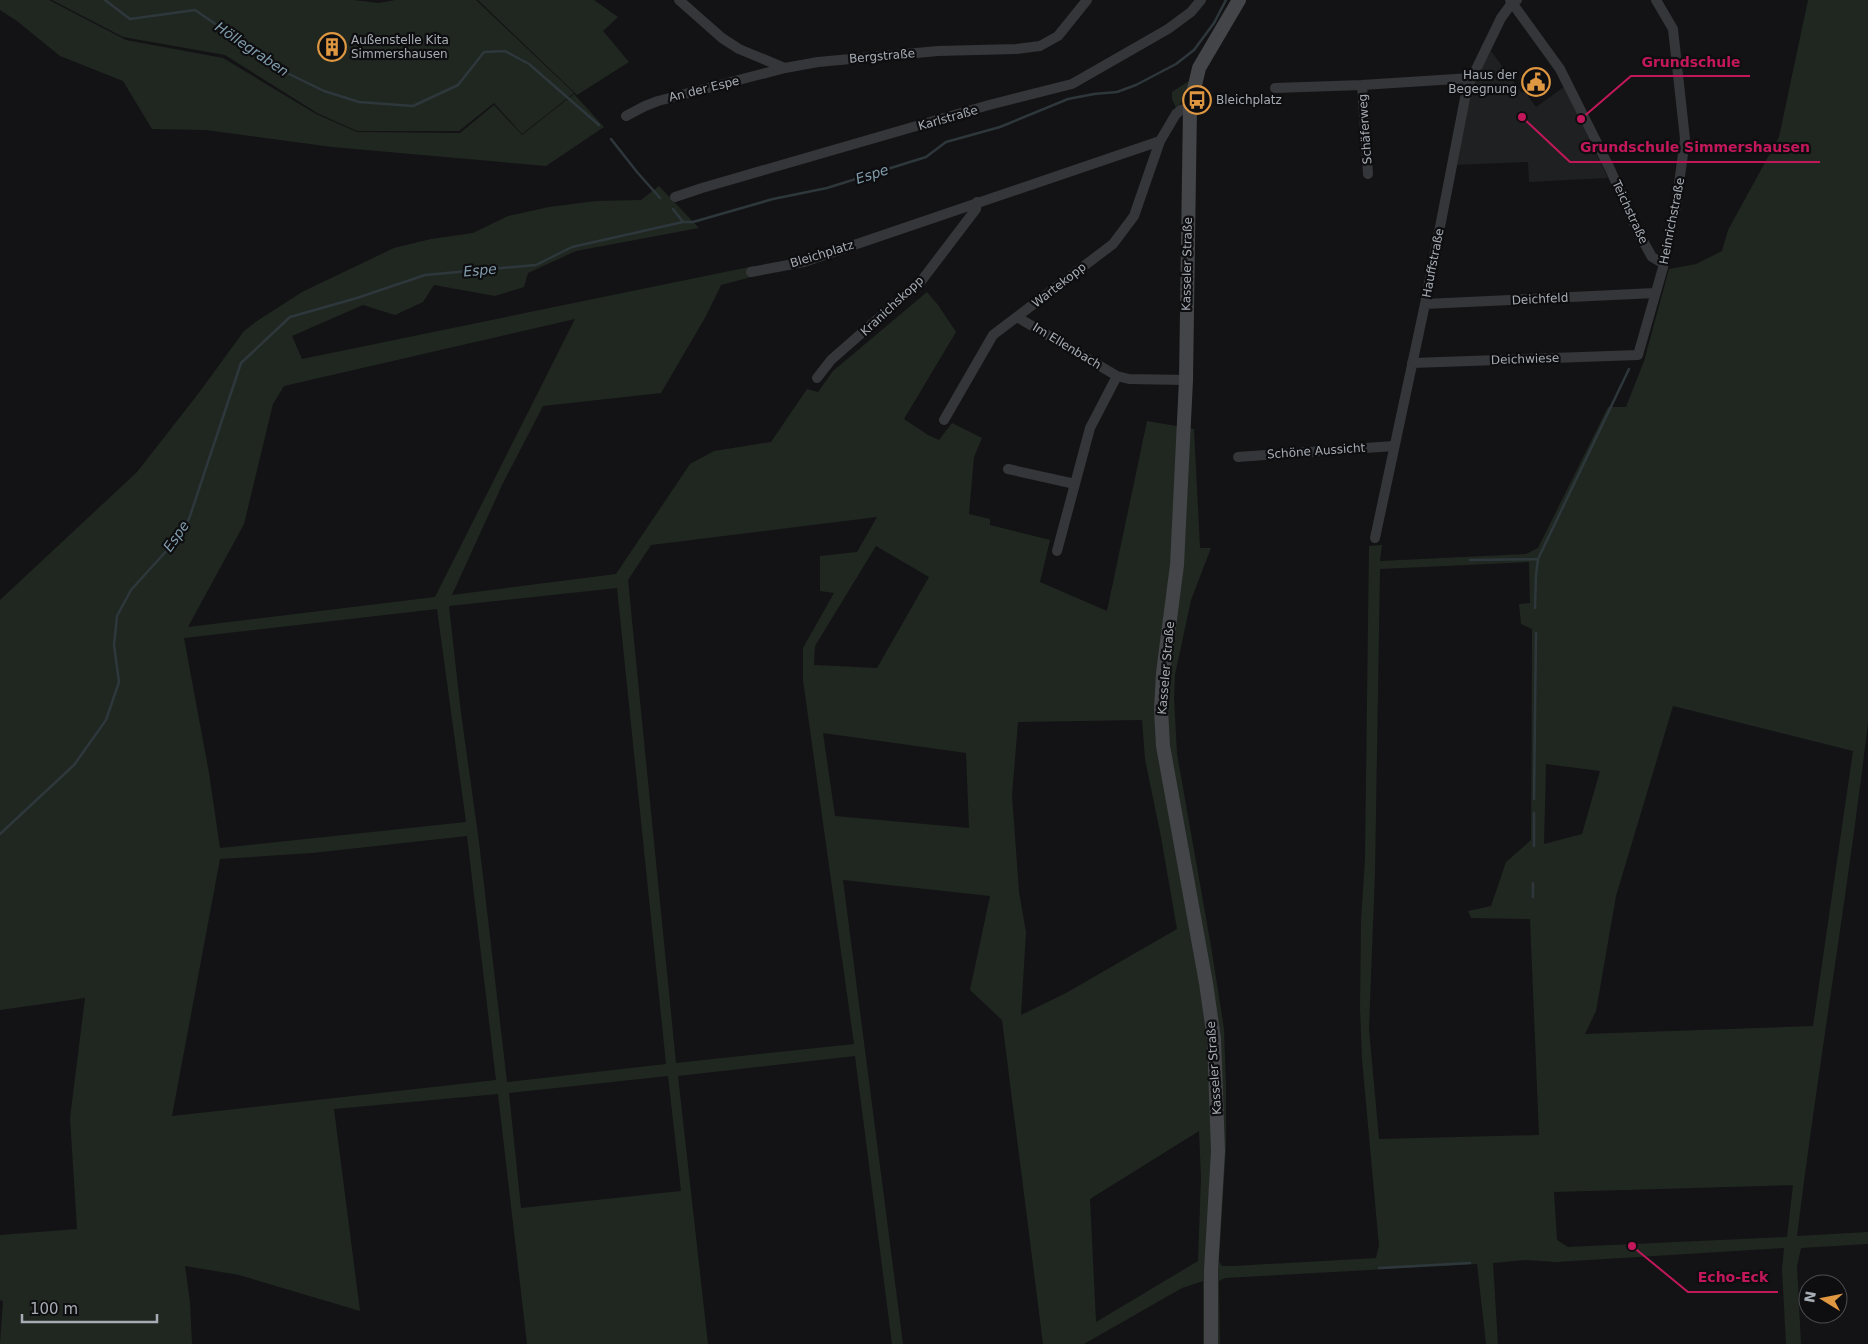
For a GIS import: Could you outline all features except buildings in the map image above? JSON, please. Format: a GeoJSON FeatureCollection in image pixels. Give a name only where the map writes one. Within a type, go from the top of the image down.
{"type":"FeatureCollection","features":[{"type":"Feature","properties":{"kind":"street"},"geometry":{"type":"LineString","coordinates":[[679,0],[722,38],[739,49],[785,68]]}},
{"type":"Feature","properties":{"kind":"street","name":"Bergstraße"},"geometry":{"type":"LineString","coordinates":[[785,68],[818,62],[938,51],[1016,49],[1040,46],[1058,36],[1087,0]]}},
{"type":"Feature","properties":{"kind":"street","name":"Karlstraße"},"geometry":{"type":"LineString","coordinates":[[675,198],[702,188],[1072,84],[1168,29],[1191,12],[1201,0]]}},
{"type":"Feature","properties":{"kind":"street","name":"Kasseler Straße"},"geometry":{"type":"LineString","coordinates":[[1211,1344],[1212,1263],[1218,1150],[1214,1039],[1206,983],[1163,746],[1161,709],[1163,673],[1177,565],[1186,380],[1190,107],[1199,68],[1239,0]]}},
{"type":"Feature","properties":{"kind":"street","name":"Heinrichstraße"},"geometry":{"type":"LineString","coordinates":[[1638,355],[1664,264],[1679,193],[1685,139],[1673,29],[1656,0]]}},
{"type":"Feature","properties":{"kind":"street","name":"Teichstraße"},"geometry":{"type":"LineString","coordinates":[[1513,1],[1560,69],[1610,169],[1638,232],[1652,257],[1664,264]]}},
{"type":"Feature","properties":{"kind":"street","name":"Hauffstraße"},"geometry":{"type":"LineString","coordinates":[[1375,538],[1425,304],[1467,88],[1501,18],[1513,1]]}},
{"type":"Feature","properties":{"kind":"street","name":"An der Espe"},"geometry":{"type":"LineString","coordinates":[[626,116],[658,101],[785,68]]}},
{"type":"Feature","properties":{"kind":"street","name":"Schäferweg"},"geometry":{"type":"LineString","coordinates":[[1275,88],[1471,78]]}},
{"type":"Feature","properties":{"kind":"street","name":"Schäferweg"},"geometry":{"type":"LineString","coordinates":[[1362,85],[1368,174]]}},
{"type":"Feature","properties":{"kind":"street"},"geometry":{"type":"LineString","coordinates":[[1160,141],[1176,114],[1190,107]]}},
{"type":"Feature","properties":{"kind":"street","name":"Bleichplatz"},"geometry":{"type":"LineString","coordinates":[[751,272],[804,262],[1160,141]]}},
{"type":"Feature","properties":{"kind":"street","name":"Wartekopp"},"geometry":{"type":"LineString","coordinates":[[944,420],[993,335],[1113,244],[1134,216],[1160,141]]}},
{"type":"Feature","properties":{"kind":"street","name":"Kranichskopp"},"geometry":{"type":"LineString","coordinates":[[817,378],[831,360],[922,280],[976,209],[977,202]]}},
{"type":"Feature","properties":{"kind":"street","name":"Deichfeld"},"geometry":{"type":"LineString","coordinates":[[1425,304],[1655,293]]}},
{"type":"Feature","properties":{"kind":"street","name":"Im Ellenbach"},"geometry":{"type":"LineString","coordinates":[[1017,317],[1117,376],[1129,379],[1186,380]]}},
{"type":"Feature","properties":{"kind":"street","name":"Deichwiese"},"geometry":{"type":"LineString","coordinates":[[1412,364],[1638,355]]}},
{"type":"Feature","properties":{"kind":"street"},"geometry":{"type":"LineString","coordinates":[[1058,551],[1090,428],[1117,376]]}},
{"type":"Feature","properties":{"kind":"street","name":"Schöne Aussicht"},"geometry":{"type":"LineString","coordinates":[[1238,457],[1394,446]]}},
{"type":"Feature","properties":{"kind":"street"},"geometry":{"type":"LineString","coordinates":[[1008,469],[1075,484]]}},
{"type":"Feature","properties":{"kind":"shaded area"},"geometry":{"type":"Polygon","coordinates":[[[0,0],[49,0],[126,40],[223,58],[316,114],[357,132],[460,133],[494,105],[522,135],[574,94],[604,127],[546,166],[332,147],[206,130],[152,129],[123,81],[60,56],[17,21],[0,10],[0,0]]]}},
{"type":"Feature","properties":{"kind":"shaded area"},"geometry":{"type":"Polygon","coordinates":[[[52,0],[354,0],[379,3],[395,0],[476,0],[574,93],[522,134],[494,103],[459,131],[357,131],[317,113],[225,55],[123,37],[52,0]]]}},
{"type":"Feature","properties":{"kind":"shaded area"},"geometry":{"type":"Polygon","coordinates":[[[478,0],[594,0],[618,17],[603,31],[629,62],[577,95],[478,0]]]}},
{"type":"Feature","properties":{"kind":"shaded area"},"geometry":{"type":"Polygon","coordinates":[[[1808,0],[1868,0],[1868,722],[1797,1236],[1868,1232],[1868,1244],[1801,1248],[1797,1266],[1798,1324],[1800,1324],[1801,1344],[1786,1344],[1782,1269],[1784,1248],[1556,1262],[1525,1260],[1493,1263],[1498,1344],[1486,1344],[1477,1264],[1225,1278],[1219,1281],[1220,1344],[1203,1344],[1203,1281],[1182,1288],[1084,1344],[1043,1344],[1002,1020],[970,990],[990,896],[843,880],[903,1344],[892,1344],[855,1056],[678,1076],[708,1344],[527,1344],[498,1094],[334,1109],[360,1311],[239,1275],[185,1266],[190,1302],[192,1344],[0,1344],[3,1301],[0,1300],[0,1235],[77,1229],[70,1118],[85,998],[0,1010],[0,600],[137,472],[244,331],[257,321],[302,292],[394,248],[431,239],[473,233],[508,216],[549,207],[596,201],[641,200],[659,186],[699,228],[576,251],[528,273],[524,287],[495,296],[434,285],[423,302],[395,315],[363,305],[292,336],[302,359],[754,266],[755,276],[721,285],[706,316],[661,393],[543,406],[503,483],[452,595],[616,574],[690,464],[714,451],[771,442],[807,389],[818,392],[833,371],[927,292],[956,332],[904,419],[939,440],[952,423],[982,438],[974,457],[969,514],[990,519],[990,525],[1050,540],[1040,582],[1107,611],[1147,421],[1194,429],[1200,548],[1211,548],[1191,600],[1175,675],[1174,697],[1177,754],[1224,1029],[1226,1147],[1219,1261],[1222,1266],[1233,1266],[1376,1258],[1379,1246],[1362,1059],[1360,1009],[1361,920],[1365,859],[1369,546],[1382,545],[1380,561],[1526,554],[1538,548],[1608,407],[1626,407],[1644,361],[1669,269],[1696,264],[1722,251],[1728,230],[1779,137],[1808,0]],[[575,319],[284,386],[273,404],[244,524],[188,627],[435,597],[575,319]],[[877,517],[651,545],[628,580],[676,1063],[854,1044],[803,680],[803,648],[834,593],[820,591],[820,556],[857,552],[877,517]],[[876,546],[815,646],[814,665],[877,668],[929,577],[876,546]],[[1529,562],[1380,569],[1375,872],[1369,1029],[1379,1139],[1539,1135],[1530,919],[1471,918],[1468,911],[1491,906],[1506,862],[1531,840],[1532,629],[1521,624],[1519,604],[1530,603],[1529,562]],[[617,588],[449,606],[461,713],[479,842],[507,1082],[666,1064],[617,588]],[[437,609],[184,638],[209,773],[220,848],[466,822],[437,609]],[[1673,706],[1616,896],[1596,1011],[1585,1034],[1813,1026],[1853,751],[1673,706]],[[1142,720],[1018,722],[1012,795],[1019,892],[1026,932],[1021,1015],[1066,993],[1177,929],[1145,759],[1142,720]],[[823,733],[835,816],[969,828],[966,753],[823,733]],[[1546,764],[1544,844],[1582,834],[1600,771],[1546,764]],[[467,836],[312,853],[220,859],[172,1116],[496,1080],[467,836]],[[668,1076],[509,1093],[521,1208],[681,1191],[668,1076]],[[1199,1131],[1090,1199],[1096,1322],[1198,1261],[1201,1177],[1199,1131]],[[1793,1185],[1554,1192],[1557,1240],[1568,1247],[1787,1237],[1793,1185]]]}},
{"type":"Feature","properties":{"kind":"shaded area"},"geometry":{"type":"Polygon","coordinates":[[[1491,51],[1522,93],[1525,92],[1536,107],[1564,87],[1608,178],[1529,182],[1528,162],[1454,165],[1471,87],[1491,51]]]}},
{"type":"Feature","properties":{"kind":"shaded area"},"geometry":{"type":"Polygon","coordinates":[[[1192,79],[1177,110],[1172,99],[1172,92],[1192,79]]]}},
{"type":"Feature","properties":{"kind":"waterway","name":"Höllegraben"},"geometry":{"type":"LineString","coordinates":[[105,0],[130,19],[195,10],[287,73],[324,91],[359,102],[413,106],[458,85],[484,52],[505,51],[529,64],[599,125]]}},
{"type":"Feature","properties":{"kind":"waterway","name":"Espe"},"geometry":{"type":"LineString","coordinates":[[0,834],[74,765],[106,720],[119,682],[114,645],[117,616],[131,590],[178,538],[189,519],[241,363],[290,317],[357,298],[425,275],[536,265],[572,247],[683,222],[693,222],[773,199],[827,188],[926,157],[946,142],[1000,127],[1068,99],[1117,92],[1136,85],[1176,64],[1194,50],[1214,23],[1226,0]]}},
{"type":"Feature","properties":{"kind":"waterway","name":"Höllegraben"},"geometry":{"type":"LineString","coordinates":[[611,139],[660,198]]}},
{"type":"Feature","properties":{"kind":"waterway","name":"Höllegraben"},"geometry":{"type":"LineString","coordinates":[[673,209],[683,222]]}},
{"type":"Feature","properties":{"kind":"waterway"},"geometry":{"type":"LineString","coordinates":[[1535,608],[1538,559],[1629,369]]}},
{"type":"Feature","properties":{"kind":"waterway"},"geometry":{"type":"LineString","coordinates":[[1470,560],[1538,559]]}},
{"type":"Feature","properties":{"kind":"waterway"},"geometry":{"type":"LineString","coordinates":[[1534,799],[1536,633]]}},
{"type":"Feature","properties":{"kind":"waterway"},"geometry":{"type":"LineString","coordinates":[[1534,813],[1534,846]]}},
{"type":"Feature","properties":{"kind":"waterway"},"geometry":{"type":"LineString","coordinates":[[1533,883],[1533,897]]}},
{"type":"Feature","properties":{"kind":"waterway"},"geometry":{"type":"LineString","coordinates":[[1379,1268],[1470,1263]]}},
{"type":"Feature","properties":{"kind":"place","name":"Außenstelle Kita Simmershausen"},"geometry":{"type":"Point","coordinates":[332,47]}},
{"type":"Feature","properties":{"kind":"place","name":"Haus der Begegnung"},"geometry":{"type":"Point","coordinates":[1536,82]}},
{"type":"Feature","properties":{"kind":"place","name":"Bleichplatz"},"geometry":{"type":"Point","coordinates":[1197,100]}},
{"type":"Feature","properties":{"kind":"place","name":"Grundschule Simmershausen"},"geometry":{"type":"Point","coordinates":[1522,117]}},
{"type":"Feature","properties":{"kind":"place","name":"Grundschule"},"geometry":{"type":"Point","coordinates":[1581,119]}},
{"type":"Feature","properties":{"kind":"place","name":"Echo-Eck"},"geometry":{"type":"Point","coordinates":[1632,1246]}}]}
